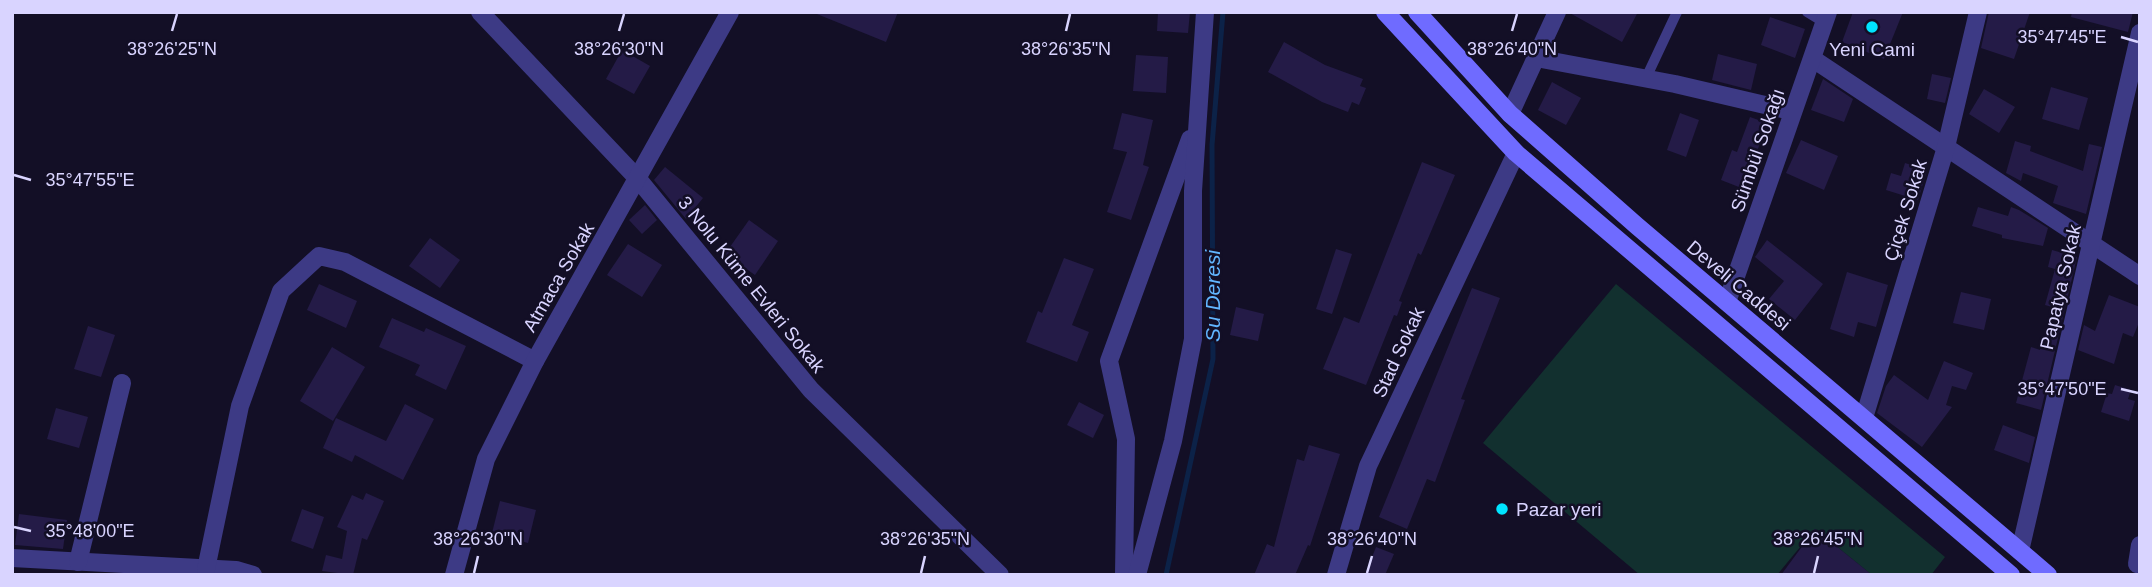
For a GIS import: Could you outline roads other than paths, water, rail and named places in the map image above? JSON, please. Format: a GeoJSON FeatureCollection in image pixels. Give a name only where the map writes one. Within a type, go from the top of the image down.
{"type":"FeatureCollection","features":[{"type":"Feature","properties":{"kind":"main road"},"geometry":{"type":"LineString","coordinates":[[1385,12],[1516,153],[2011,575]]}},
{"type":"Feature","properties":{"kind":"main road","name":"Develi Caddesi"},"geometry":{"type":"LineString","coordinates":[[1417,12],[1510,114],[2048,575]]}},
{"type":"Feature","properties":{"kind":"street","name":"3 Nolu Küme Evleri Sokak"},"geometry":{"type":"LineString","coordinates":[[480,12],[638,179],[811,390],[1000,575]]}},
{"type":"Feature","properties":{"kind":"street","name":"Atmaca Sokak"},"geometry":{"type":"LineString","coordinates":[[454,575],[486,459],[535,361],[730,12]]}},
{"type":"Feature","properties":{"kind":"street"},"geometry":{"type":"LineString","coordinates":[[1137,575],[1173,441],[1193,339],[1193,191],[1205,12]]}},
{"type":"Feature","properties":{"kind":"street"},"geometry":{"type":"LineString","coordinates":[[1510,114],[1558,12]]}},
{"type":"Feature","properties":{"kind":"street","name":"Çiçek Sokak"},"geometry":{"type":"LineString","coordinates":[[1864,418],[1946,147],[1978,12]]}},
{"type":"Feature","properties":{"kind":"street","name":"Sümbül Sokağı"},"geometry":{"type":"LineString","coordinates":[[1727,302],[1791,111],[1813,59],[1826,18]]}},
{"type":"Feature","properties":{"kind":"street","name":"Papatya Sokak"},"geometry":{"type":"LineString","coordinates":[[2020,551],[2140,33]]}},
{"type":"Feature","properties":{"kind":"street"},"geometry":{"type":"LineString","coordinates":[[1536,58],[1646,78],[1791,111]]}},
{"type":"Feature","properties":{"kind":"street"},"geometry":{"type":"LineString","coordinates":[[1813,59],[2140,276]]}},
{"type":"Feature","properties":{"kind":"street"},"geometry":{"type":"LineString","coordinates":[[1124,575],[1126,439],[1109,361],[1197,119]]}},
{"type":"Feature","properties":{"kind":"street","name":"Stad Sokak"},"geometry":{"type":"LineString","coordinates":[[1336,575],[1368,466],[1516,153]]}},
{"type":"Feature","properties":{"kind":"street"},"geometry":{"type":"LineString","coordinates":[[206,569],[240,406],[281,291],[319,256],[345,262],[535,361]]}},
{"type":"Feature","properties":{"kind":"street"},"geometry":{"type":"LineString","coordinates":[[72,566],[122,383]]}},
{"type":"Feature","properties":{"kind":"street"},"geometry":{"type":"LineString","coordinates":[[2136,567],[2140,545]]}},
{"type":"Feature","properties":{"kind":"street"},"geometry":{"type":"LineString","coordinates":[[12,558],[72,566],[206,569],[253,575]]}},
{"type":"Feature","properties":{"kind":"lane"},"geometry":{"type":"LineString","coordinates":[[1646,78],[1677,12]]}},
{"type":"Feature","properties":{"kind":"lane"},"geometry":{"type":"LineString","coordinates":[[1807,12],[1826,18]]}},
{"type":"Feature","properties":{"kind":"waterway","name":"Su Deresi"},"geometry":{"type":"LineString","coordinates":[[1166,575],[1213,359],[1212,145],[1223,12]]}},
{"type":"Feature","properties":{"kind":"place","name":"Yeni Cami"},"geometry":{"type":"Point","coordinates":[1872,27]}},
{"type":"Feature","properties":{"kind":"place","name":"Pazar yeri"},"geometry":{"type":"Point","coordinates":[1502,509]}}]}
